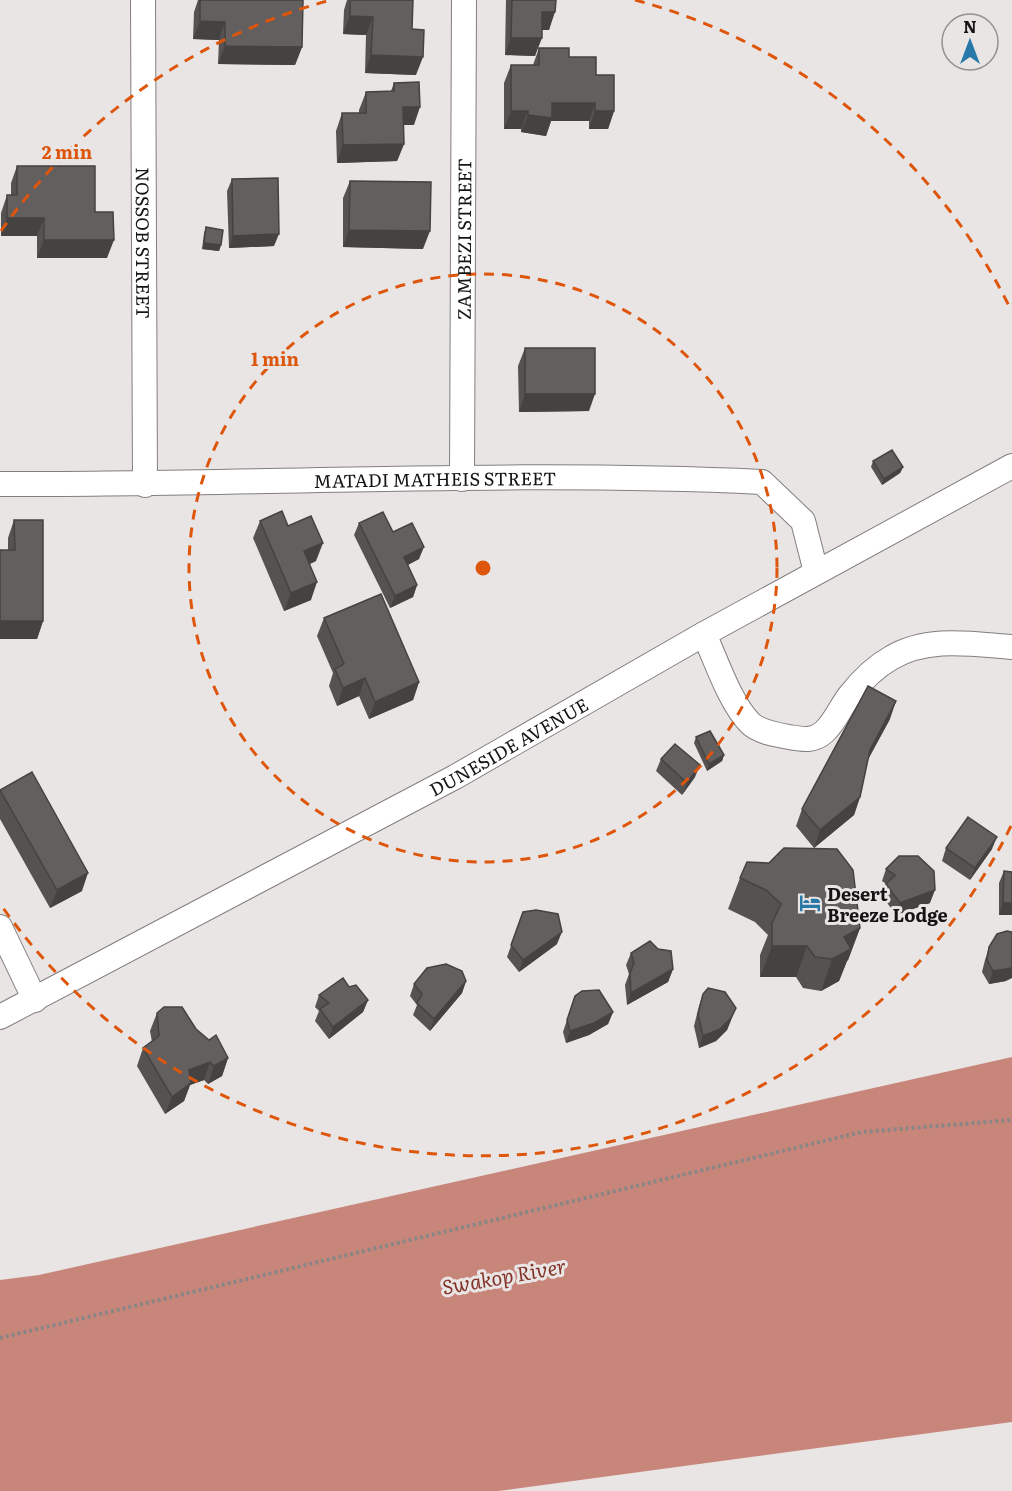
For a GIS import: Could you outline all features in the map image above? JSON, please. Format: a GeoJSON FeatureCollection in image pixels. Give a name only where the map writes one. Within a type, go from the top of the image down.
{"type":"FeatureCollection","features":[{"type":"Feature","properties":{"kind":"street","name":"NOSSOB STREET"},"geometry":{"type":"LineString","coordinates":[[143,0],[145,485]]}},
{"type":"Feature","properties":{"kind":"street","name":"ZAMBEZI STREET"},"geometry":{"type":"LineString","coordinates":[[462,479],[464,0]]}},
{"type":"Feature","properties":{"kind":"street","name":"DUNESIDE AVENUE"},"geometry":{"type":"LineString","coordinates":[[0,1017],[454,777],[704,634],[1012,466]]}},
{"type":"Feature","properties":{"kind":"street","name":"MATADI MATHEIS STREET"},"geometry":{"type":"LineString","coordinates":[[0,484],[145,485],[664,477],[762,482],[803,521],[816,572]]}},
{"type":"Feature","properties":{"kind":"street"},"geometry":{"type":"LineString","coordinates":[[704,634],[729,689],[750,723],[782,736],[802,739],[817,737],[823,732],[850,695],[871,672],[891,657],[916,647],[938,643],[1012,647]]}},
{"type":"Feature","properties":{"kind":"street"},"geometry":{"type":"LineString","coordinates":[[0,927],[35,1000]]}},
{"type":"Feature","properties":{"kind":"path"},"geometry":{"type":"LineString","coordinates":[[0,1338],[862,1132],[1012,1120]]}},
{"type":"Feature","properties":{"kind":"water","name":"Swakop River"},"geometry":{"type":"Polygon","coordinates":[[[1012,1057],[1012,1422],[498,1491],[0,1491],[0,1280],[39,1275],[1012,1057]]]}},
{"type":"Feature","properties":{"kind":"building"},"geometry":{"type":"Polygon","coordinates":[[[200,0],[303,0],[302,47],[225,46],[225,22],[200,21],[200,0]]]}},
{"type":"Feature","properties":{"kind":"building"},"geometry":{"type":"Polygon","coordinates":[[[350,0],[413,0],[412,29],[424,30],[423,57],[371,55],[373,17],[350,16],[350,0]]]}},
{"type":"Feature","properties":{"kind":"building"},"geometry":{"type":"Polygon","coordinates":[[[512,0],[556,0],[555,12],[542,12],[542,38],[511,38],[512,0]]]}},
{"type":"Feature","properties":{"kind":"building"},"geometry":{"type":"Polygon","coordinates":[[[539,48],[569,48],[569,57],[596,57],[596,75],[614,75],[614,111],[595,111],[595,103],[552,103],[552,118],[528,115],[528,111],[511,111],[511,65],[539,65],[539,48]]]}},
{"type":"Feature","properties":{"kind":"building"},"geometry":{"type":"Polygon","coordinates":[[[419,82],[420,107],[403,107],[404,144],[343,145],[342,113],[366,113],[366,92],[394,91],[394,83],[419,82]]]}},
{"type":"Feature","properties":{"kind":"building"},"geometry":{"type":"Polygon","coordinates":[[[17,166],[95,166],[95,212],[113,212],[114,240],[44,240],[44,218],[7,218],[7,195],[17,195],[17,166]]]}},
{"type":"Feature","properties":{"kind":"building"},"geometry":{"type":"Polygon","coordinates":[[[278,178],[279,234],[233,236],[232,179],[278,178]]]}},
{"type":"Feature","properties":{"kind":"building"},"geometry":{"type":"Polygon","coordinates":[[[350,181],[431,182],[430,231],[349,230],[350,181]]]}},
{"type":"Feature","properties":{"kind":"building"},"geometry":{"type":"Polygon","coordinates":[[[206,227],[223,230],[221,245],[204,243],[206,227]]]}},
{"type":"Feature","properties":{"kind":"building"},"geometry":{"type":"Polygon","coordinates":[[[525,348],[595,348],[595,394],[525,394],[525,348]]]}},
{"type":"Feature","properties":{"kind":"building"},"geometry":{"type":"Polygon","coordinates":[[[892,450],[903,467],[884,479],[873,461],[892,450]]]}},
{"type":"Feature","properties":{"kind":"building"},"geometry":{"type":"Polygon","coordinates":[[[282,511],[288,526],[311,516],[323,543],[304,551],[317,582],[291,593],[260,521],[282,511]]]}},
{"type":"Feature","properties":{"kind":"building"},"geometry":{"type":"Polygon","coordinates":[[[383,512],[393,532],[412,523],[424,547],[404,557],[417,585],[395,596],[359,523],[383,512]]]}},
{"type":"Feature","properties":{"kind":"building"},"geometry":{"type":"Polygon","coordinates":[[[14,520],[43,520],[43,621],[0,621],[0,550],[15,550],[14,520]]]}},
{"type":"Feature","properties":{"kind":"building"},"geometry":{"type":"Polygon","coordinates":[[[381,594],[419,682],[375,702],[365,678],[343,688],[335,669],[344,664],[324,618],[381,594]]]}},
{"type":"Feature","properties":{"kind":"building"},"geometry":{"type":"Polygon","coordinates":[[[868,686],[896,701],[870,750],[860,797],[820,830],[802,809],[868,686]]]}},
{"type":"Feature","properties":{"kind":"building"},"geometry":{"type":"Polygon","coordinates":[[[710,731],[724,755],[709,764],[696,737],[710,731]]]}},
{"type":"Feature","properties":{"kind":"building"},"geometry":{"type":"Polygon","coordinates":[[[675,744],[700,765],[687,783],[661,759],[675,744]]]}},
{"type":"Feature","properties":{"kind":"building"},"geometry":{"type":"Polygon","coordinates":[[[32,772],[88,873],[57,890],[0,790],[32,772]]]}},
{"type":"Feature","properties":{"kind":"building"},"geometry":{"type":"Polygon","coordinates":[[[968,817],[997,837],[975,868],[946,848],[968,817]]]}},
{"type":"Feature","properties":{"kind":"building"},"geometry":{"type":"Polygon","coordinates":[[[784,848],[837,849],[853,870],[860,928],[844,937],[851,949],[832,959],[815,957],[807,946],[772,946],[772,923],[781,904],[766,890],[740,878],[747,862],[769,863],[784,848]]]}},
{"type":"Feature","properties":{"kind":"building"},"geometry":{"type":"Polygon","coordinates":[[[899,856],[918,856],[934,871],[935,890],[900,903],[886,884],[895,875],[886,869],[899,856]]]}},
{"type":"Feature","properties":{"kind":"building"},"geometry":{"type":"Polygon","coordinates":[[[1004,871],[1012,872],[1012,903],[1003,903],[1004,871]]]}},
{"type":"Feature","properties":{"kind":"building"},"geometry":{"type":"Polygon","coordinates":[[[536,910],[558,914],[562,932],[523,960],[511,945],[523,912],[536,910]]]}},
{"type":"Feature","properties":{"kind":"building"},"geometry":{"type":"Polygon","coordinates":[[[1012,932],[1012,968],[993,971],[987,960],[989,947],[997,934],[1012,932]]]}},
{"type":"Feature","properties":{"kind":"building"},"geometry":{"type":"Polygon","coordinates":[[[650,941],[658,949],[671,951],[673,969],[631,993],[630,973],[634,963],[631,953],[650,941]]]}},
{"type":"Feature","properties":{"kind":"building"},"geometry":{"type":"Polygon","coordinates":[[[446,964],[462,971],[466,981],[434,1019],[417,1003],[422,994],[414,984],[427,968],[446,964]]]}},
{"type":"Feature","properties":{"kind":"building"},"geometry":{"type":"Polygon","coordinates":[[[343,978],[349,987],[356,985],[368,1000],[333,1027],[320,1009],[329,1003],[319,995],[343,978]]]}},
{"type":"Feature","properties":{"kind":"building"},"geometry":{"type":"Polygon","coordinates":[[[708,988],[725,992],[736,1008],[731,1018],[720,1029],[703,1036],[698,1014],[703,994],[708,988]]]}},
{"type":"Feature","properties":{"kind":"building"},"geometry":{"type":"Polygon","coordinates":[[[599,990],[613,1012],[594,1023],[570,1031],[567,1020],[575,996],[582,991],[599,990]]]}},
{"type":"Feature","properties":{"kind":"building"},"geometry":{"type":"Polygon","coordinates":[[[164,1007],[182,1007],[196,1029],[209,1040],[216,1035],[228,1058],[214,1066],[210,1062],[189,1070],[191,1083],[172,1097],[143,1048],[159,1036],[157,1013],[164,1007]]]}},
{"type":"Feature","properties":{"kind":"place","name":"Desert Breeze Lodge"},"geometry":{"type":"Point","coordinates":[810,903]}}]}
